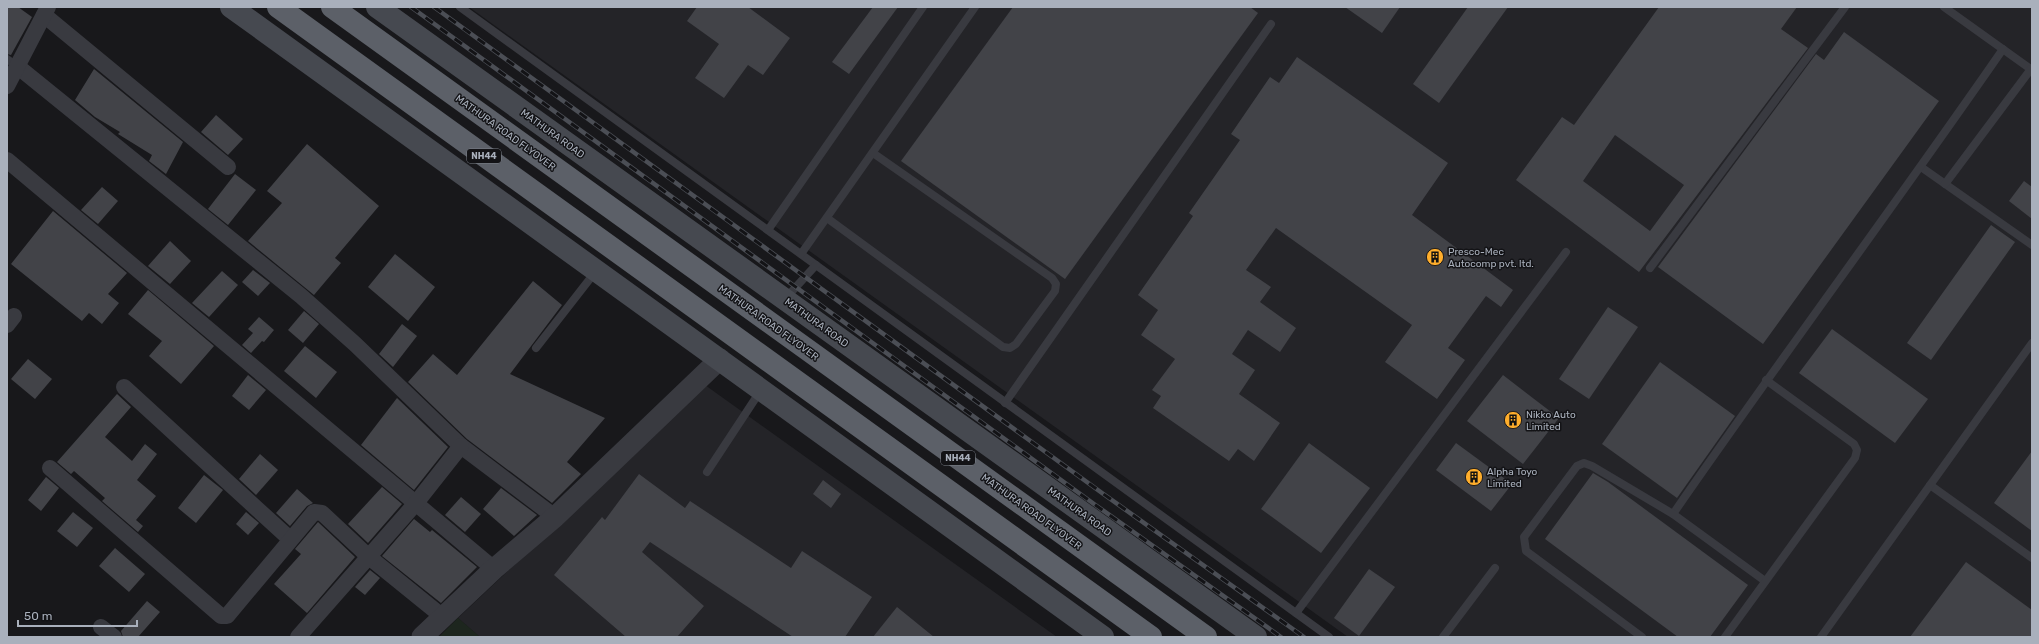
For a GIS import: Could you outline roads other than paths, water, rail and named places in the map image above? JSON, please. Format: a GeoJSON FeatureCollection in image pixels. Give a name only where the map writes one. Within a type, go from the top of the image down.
{"type":"FeatureCollection","features":[{"type":"Feature","properties":{"kind":"highway","name":"NH44"},"geometry":{"type":"LineString","coordinates":[[278,7],[1151,637]]}},
{"type":"Feature","properties":{"kind":"highway","name":"MATHURA ROAD FLYOVER"},"geometry":{"type":"LineString","coordinates":[[332,7],[1206,637]]}},
{"type":"Feature","properties":{"kind":"main road"},"geometry":{"type":"LineString","coordinates":[[232,7],[434,156],[720,359],[1103,637]]}},
{"type":"Feature","properties":{"kind":"main road","name":"MATHURA ROAD"},"geometry":{"type":"LineString","coordinates":[[377,7],[1256,637]]}},
{"type":"Feature","properties":{"kind":"street"},"geometry":{"type":"LineString","coordinates":[[7,86],[12,62],[46,11],[228,167]]}},
{"type":"Feature","properties":{"kind":"street"},"geometry":{"type":"LineString","coordinates":[[12,62],[301,296],[355,344],[461,446],[555,517]]}},
{"type":"Feature","properties":{"kind":"street"},"geometry":{"type":"LineString","coordinates":[[7,160],[494,570]]}},
{"type":"Feature","properties":{"kind":"street"},"geometry":{"type":"LineString","coordinates":[[422,637],[494,570],[555,517],[720,359]]}},
{"type":"Feature","properties":{"kind":"street"},"geometry":{"type":"LineString","coordinates":[[124,387],[290,539]]}},
{"type":"Feature","properties":{"kind":"street"},"geometry":{"type":"LineString","coordinates":[[298,637],[416,504],[461,446]]}},
{"type":"Feature","properties":{"kind":"street"},"geometry":{"type":"LineString","coordinates":[[50,468],[221,616],[227,616],[290,539],[314,512],[318,511],[369,557],[443,617]]}},
{"type":"Feature","properties":{"kind":"street"},"geometry":{"type":"LineString","coordinates":[[101,627],[114,637]]}},
{"type":"Feature","properties":{"kind":"lane"},"geometry":{"type":"LineString","coordinates":[[460,7],[1329,637]]}},
{"type":"Feature","properties":{"kind":"lane"},"geometry":{"type":"LineString","coordinates":[[768,230],[923,7]]}},
{"type":"Feature","properties":{"kind":"lane"},"geometry":{"type":"LineString","coordinates":[[801,254],[975,7]]}},
{"type":"Feature","properties":{"kind":"lane"},"geometry":{"type":"LineString","coordinates":[[1650,268],[1845,7]]}},
{"type":"Feature","properties":{"kind":"lane"},"geometry":{"type":"LineString","coordinates":[[1944,7],[2031,70],[1945,184]]}},
{"type":"Feature","properties":{"kind":"lane"},"geometry":{"type":"LineString","coordinates":[[1005,402],[1271,24]]}},
{"type":"Feature","properties":{"kind":"lane"},"geometry":{"type":"LineString","coordinates":[[1673,514],[1766,380],[1921,167],[2003,49]]}},
{"type":"Feature","properties":{"kind":"lane"},"geometry":{"type":"LineString","coordinates":[[827,218],[1003,347],[1010,348],[1016,344],[1055,291],[1056,284],[1052,278],[873,153]]}},
{"type":"Feature","properties":{"kind":"lane"},"geometry":{"type":"LineString","coordinates":[[1921,167],[2032,245]]}},
{"type":"Feature","properties":{"kind":"lane"},"geometry":{"type":"LineString","coordinates":[[1296,613],[1566,252]]}},
{"type":"Feature","properties":{"kind":"lane"},"geometry":{"type":"LineString","coordinates":[[784,299],[816,265]]}},
{"type":"Feature","properties":{"kind":"lane"},"geometry":{"type":"LineString","coordinates":[[536,348],[596,271]]}},
{"type":"Feature","properties":{"kind":"lane"},"geometry":{"type":"LineString","coordinates":[[1825,636],[1930,485],[2032,343]]}},
{"type":"Feature","properties":{"kind":"lane"},"geometry":{"type":"LineString","coordinates":[[1724,637],[1855,458],[1857,450],[1854,444],[1766,380]]}},
{"type":"Feature","properties":{"kind":"lane"},"geometry":{"type":"LineString","coordinates":[[707,472],[762,390]]}},
{"type":"Feature","properties":{"kind":"lane"},"geometry":{"type":"LineString","coordinates":[[1642,637],[1526,552],[1524,537],[1577,466],[1584,463],[1673,514],[1765,581]]}},
{"type":"Feature","properties":{"kind":"lane"},"geometry":{"type":"LineString","coordinates":[[1930,485],[2032,558]]}},
{"type":"Feature","properties":{"kind":"lane"},"geometry":{"type":"LineString","coordinates":[[1443,637],[1495,568]]}},
{"type":"Feature","properties":{"kind":"railway"},"geometry":{"type":"LineString","coordinates":[[411,7],[1094,504],[1281,637]]}},
{"type":"Feature","properties":{"kind":"railway"},"geometry":{"type":"LineString","coordinates":[[434,7],[1102,493],[1304,637]]}},
{"type":"Feature","properties":{"kind":"place","name":"Presco-Mec Autocomp pvt. ltd."},"geometry":{"type":"Point","coordinates":[1435,257]}},
{"type":"Feature","properties":{"kind":"place","name":"Nikko Auto Limited"},"geometry":{"type":"Point","coordinates":[1513,420]}},
{"type":"Feature","properties":{"kind":"place","name":"Alpha Toyo Limited"},"geometry":{"type":"Point","coordinates":[1474,477]}}]}
